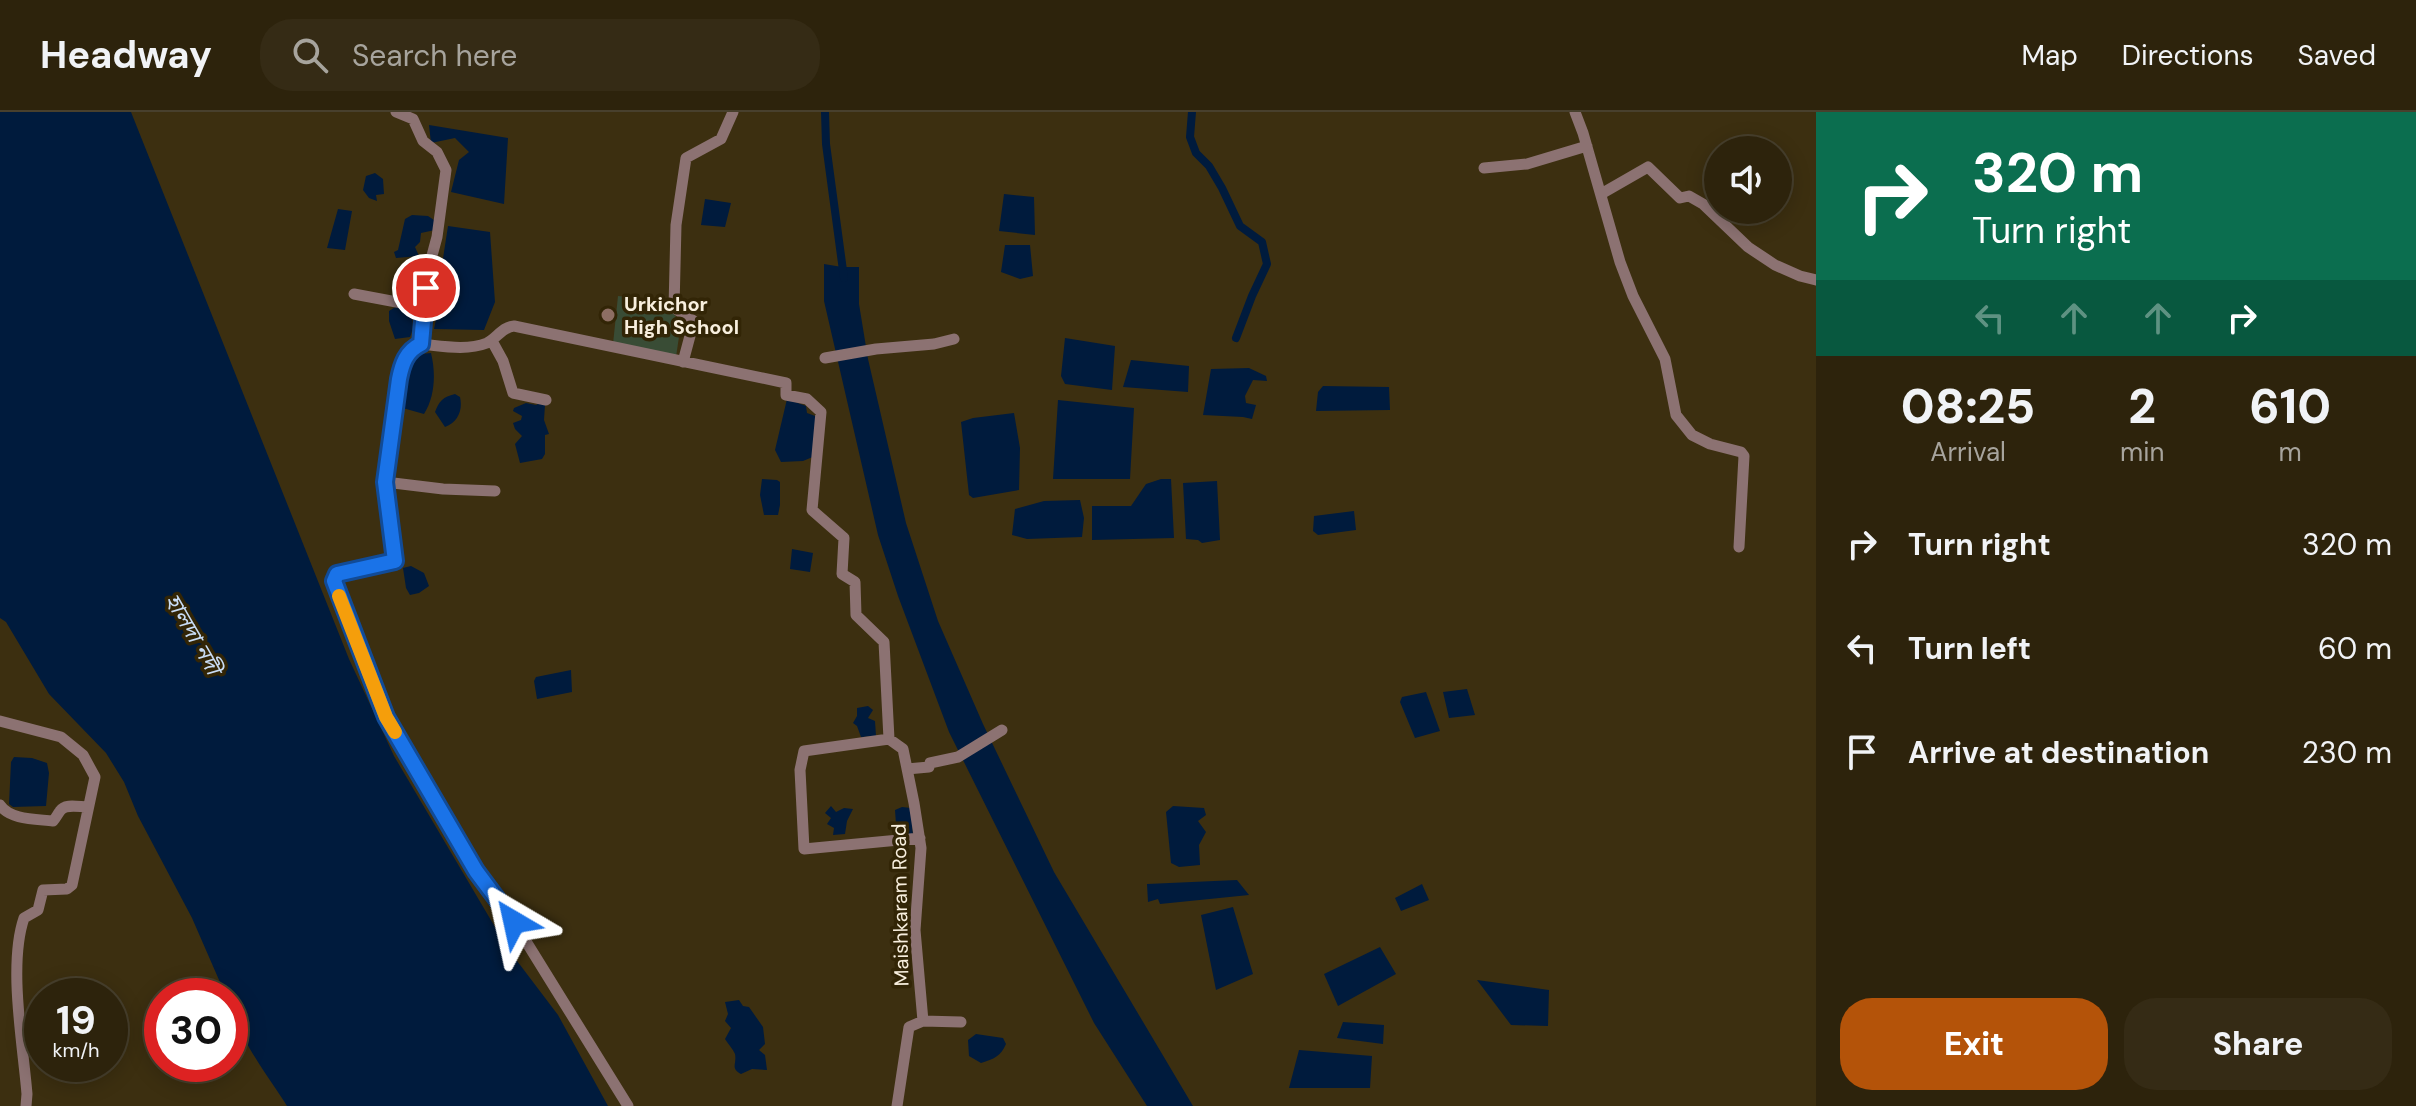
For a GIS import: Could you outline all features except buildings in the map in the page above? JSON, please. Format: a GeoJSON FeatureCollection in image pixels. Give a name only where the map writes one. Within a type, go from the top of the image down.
{"type":"FeatureCollection","features":[{"type":"Feature","properties":{"kind":"street"},"geometry":{"type":"LineString","coordinates":[[396,112],[413,119],[423,141],[442,158],[446,170],[423,307],[421,344]]}},
{"type":"Feature","properties":{"kind":"street"},"geometry":{"type":"LineString","coordinates":[[628,1106],[514,922],[476,871],[386,717],[334,581],[337,574],[395,561],[385,482],[402,365],[409,352],[421,344],[464,348],[492,341],[507,327],[514,326],[683,362],[694,321],[674,308],[676,225],[686,158],[721,139],[733,112]]}},
{"type":"Feature","properties":{"kind":"street"},"geometry":{"type":"LineString","coordinates":[[1575,112],[1620,262],[1633,296],[1665,359],[1676,415],[1692,435],[1710,444],[1737,450],[1744,456],[1739,547]]}},
{"type":"Feature","properties":{"kind":"street"},"geometry":{"type":"LineString","coordinates":[[1484,168],[1518,166],[1587,146]]}},
{"type":"Feature","properties":{"kind":"street"},"geometry":{"type":"LineString","coordinates":[[1601,194],[1648,167],[1680,198],[1689,196],[1703,204],[1748,247],[1788,271],[1816,280]]}},
{"type":"Feature","properties":{"kind":"street"},"geometry":{"type":"LineString","coordinates":[[354,294],[423,307]]}},
{"type":"Feature","properties":{"kind":"street"},"geometry":{"type":"LineString","coordinates":[[825,358],[954,339]]}},
{"type":"Feature","properties":{"kind":"street"},"geometry":{"type":"LineString","coordinates":[[492,341],[503,361],[513,393],[546,400]]}},
{"type":"Feature","properties":{"kind":"street","name":"Maishkaram Road"},"geometry":{"type":"LineString","coordinates":[[683,362],[786,383],[786,395],[807,399],[821,412],[812,510],[844,538],[842,574],[855,582],[856,615],[884,642],[889,739],[903,749],[920,838],[915,930],[923,1021]]}},
{"type":"Feature","properties":{"kind":"street"},"geometry":{"type":"LineString","coordinates":[[385,482],[495,491]]}},
{"type":"Feature","properties":{"kind":"street"},"geometry":{"type":"LineString","coordinates":[[0,721],[61,737],[83,755],[95,777],[72,885],[66,890],[43,890],[38,910],[24,918],[21,927],[18,983],[26,1106]]}},
{"type":"Feature","properties":{"kind":"street"},"geometry":{"type":"LineString","coordinates":[[907,769],[929,767],[930,763],[958,757],[998,733]]}},
{"type":"Feature","properties":{"kind":"street"},"geometry":{"type":"LineString","coordinates":[[889,739],[804,751],[800,770],[804,849],[920,838]]}},
{"type":"Feature","properties":{"kind":"street"},"geometry":{"type":"LineString","coordinates":[[0,805],[4,812],[17,816],[53,821],[65,806],[88,807]]}},
{"type":"Feature","properties":{"kind":"street"},"geometry":{"type":"LineString","coordinates":[[897,1106],[909,1027],[923,1021],[961,1022]]}},
{"type":"Feature","properties":{"kind":"green space"},"geometry":{"type":"Polygon","coordinates":[[[618,296],[663,301],[681,323],[676,357],[613,344],[618,296]]]}},
{"type":"Feature","properties":{"kind":"water","name":"হালদা নদী"},"geometry":{"type":"Polygon","coordinates":[[[0,112],[131,112],[349,659],[394,756],[508,949],[558,1015],[608,1106],[287,1106],[248,1044],[248,978],[218,978],[192,918],[138,816],[124,782],[106,753],[49,694],[6,622],[0,618],[0,112]]]}},
{"type":"Feature","properties":{"kind":"water"},"geometry":{"type":"Polygon","coordinates":[[[429,125],[508,138],[504,204],[451,192],[459,160],[469,152],[455,138],[431,143],[429,125]]]}},
{"type":"Feature","properties":{"kind":"water"},"geometry":{"type":"Polygon","coordinates":[[[375,173],[383,179],[384,194],[376,195],[377,201],[369,198],[363,190],[366,176],[375,173]]]}},
{"type":"Feature","properties":{"kind":"water"},"geometry":{"type":"Polygon","coordinates":[[[1004,194],[1034,197],[1035,235],[999,231],[1004,194]]]}},
{"type":"Feature","properties":{"kind":"water"},"geometry":{"type":"Polygon","coordinates":[[[705,199],[731,203],[725,227],[701,225],[705,199]]]}},
{"type":"Feature","properties":{"kind":"water"},"geometry":{"type":"Polygon","coordinates":[[[338,209],[352,211],[345,250],[327,248],[338,209]]]}},
{"type":"Feature","properties":{"kind":"water"},"geometry":{"type":"Polygon","coordinates":[[[412,215],[428,216],[434,220],[435,230],[421,233],[420,242],[415,247],[419,256],[396,258],[394,252],[398,250],[405,219],[412,215]]]}},
{"type":"Feature","properties":{"kind":"water"},"geometry":{"type":"Polygon","coordinates":[[[448,226],[490,232],[495,302],[484,330],[434,329],[442,289],[448,226]]]}},
{"type":"Feature","properties":{"kind":"water"},"geometry":{"type":"Polygon","coordinates":[[[1005,245],[1030,245],[1033,276],[1020,279],[1001,272],[1005,245]]]}},
{"type":"Feature","properties":{"kind":"water"},"geometry":{"type":"Polygon","coordinates":[[[824,264],[859,267],[859,304],[868,359],[906,523],[938,621],[983,724],[1054,872],[1193,1106],[1147,1106],[1094,1023],[949,732],[878,535],[824,301],[824,264]]]}},
{"type":"Feature","properties":{"kind":"water"},"geometry":{"type":"Polygon","coordinates":[[[400,304],[410,313],[412,330],[410,337],[395,339],[389,311],[400,304]]]}},
{"type":"Feature","properties":{"kind":"water"},"geometry":{"type":"Polygon","coordinates":[[[1065,338],[1115,346],[1112,390],[1065,384],[1061,376],[1065,338]]]}},
{"type":"Feature","properties":{"kind":"water"},"geometry":{"type":"Polygon","coordinates":[[[431,353],[434,385],[424,414],[399,407],[410,358],[431,353]]]}},
{"type":"Feature","properties":{"kind":"water"},"geometry":{"type":"Polygon","coordinates":[[[1131,360],[1189,366],[1188,392],[1123,387],[1131,360]]]}},
{"type":"Feature","properties":{"kind":"water"},"geometry":{"type":"Polygon","coordinates":[[[1249,368],[1266,376],[1267,381],[1253,380],[1245,396],[1246,403],[1256,405],[1252,419],[1203,415],[1211,369],[1249,368]]]}},
{"type":"Feature","properties":{"kind":"water"},"geometry":{"type":"Polygon","coordinates":[[[1323,386],[1389,387],[1390,410],[1316,411],[1318,392],[1323,386]]]}},
{"type":"Feature","properties":{"kind":"water"},"geometry":{"type":"Polygon","coordinates":[[[455,394],[460,397],[460,411],[456,419],[445,427],[435,412],[442,400],[455,394]]]}},
{"type":"Feature","properties":{"kind":"water"},"geometry":{"type":"Polygon","coordinates":[[[787,399],[806,406],[807,413],[818,417],[815,456],[803,461],[781,462],[775,450],[787,399]]]}},
{"type":"Feature","properties":{"kind":"water"},"geometry":{"type":"Polygon","coordinates":[[[1058,400],[1134,408],[1130,479],[1053,479],[1058,400]]]}},
{"type":"Feature","properties":{"kind":"water"},"geometry":{"type":"Polygon","coordinates":[[[542,402],[549,434],[545,435],[545,454],[542,459],[520,463],[515,444],[522,436],[513,423],[521,420],[522,416],[513,411],[514,408],[542,402]]]}},
{"type":"Feature","properties":{"kind":"water"},"geometry":{"type":"Polygon","coordinates":[[[1014,413],[1020,448],[1019,490],[973,498],[969,495],[961,422],[1014,413]]]}},
{"type":"Feature","properties":{"kind":"water"},"geometry":{"type":"Polygon","coordinates":[[[762,479],[780,482],[778,515],[764,515],[760,495],[762,479]]]}},
{"type":"Feature","properties":{"kind":"water"},"geometry":{"type":"Polygon","coordinates":[[[1171,479],[1174,538],[1092,540],[1092,506],[1131,506],[1146,484],[1171,479]]]}},
{"type":"Feature","properties":{"kind":"water"},"geometry":{"type":"Polygon","coordinates":[[[1217,481],[1220,540],[1202,543],[1186,539],[1183,483],[1217,481]]]}},
{"type":"Feature","properties":{"kind":"water"},"geometry":{"type":"Polygon","coordinates":[[[1080,500],[1084,518],[1082,537],[1027,539],[1012,535],[1015,509],[1044,501],[1080,500]]]}},
{"type":"Feature","properties":{"kind":"water"},"geometry":{"type":"Polygon","coordinates":[[[1354,511],[1356,530],[1318,535],[1313,531],[1314,516],[1354,511]]]}},
{"type":"Feature","properties":{"kind":"water"},"geometry":{"type":"Polygon","coordinates":[[[792,549],[813,553],[810,572],[790,569],[792,549]]]}},
{"type":"Feature","properties":{"kind":"water"},"geometry":{"type":"Polygon","coordinates":[[[411,566],[424,573],[429,586],[410,595],[403,568],[411,566]]]}},
{"type":"Feature","properties":{"kind":"water"},"geometry":{"type":"Polygon","coordinates":[[[571,670],[572,692],[537,699],[536,677],[571,670]]]}},
{"type":"Feature","properties":{"kind":"water"},"geometry":{"type":"Polygon","coordinates":[[[1467,689],[1475,715],[1449,718],[1443,692],[1467,689]]]}},
{"type":"Feature","properties":{"kind":"water"},"geometry":{"type":"Polygon","coordinates":[[[1426,692],[1440,731],[1415,738],[1400,702],[1402,697],[1426,692]]]}},
{"type":"Feature","properties":{"kind":"water"},"geometry":{"type":"Polygon","coordinates":[[[868,706],[873,710],[868,718],[875,721],[876,736],[861,737],[853,723],[857,708],[868,706]]]}},
{"type":"Feature","properties":{"kind":"water"},"geometry":{"type":"Polygon","coordinates":[[[14,757],[47,763],[46,806],[13,807],[9,804],[11,762],[14,757]]]}},
{"type":"Feature","properties":{"kind":"water"},"geometry":{"type":"Polygon","coordinates":[[[831,806],[836,812],[844,808],[853,809],[845,834],[833,835],[834,828],[827,824],[831,818],[825,813],[831,806]]]}},
{"type":"Feature","properties":{"kind":"water"},"geometry":{"type":"Polygon","coordinates":[[[1173,806],[1204,808],[1206,815],[1198,821],[1206,832],[1199,845],[1200,865],[1179,867],[1171,863],[1166,812],[1173,806]]]}},
{"type":"Feature","properties":{"kind":"water"},"geometry":{"type":"Polygon","coordinates":[[[911,808],[913,836],[902,837],[896,824],[895,810],[911,808]]]}},
{"type":"Feature","properties":{"kind":"water"},"geometry":{"type":"Polygon","coordinates":[[[1237,880],[1249,895],[1160,904],[1158,899],[1148,902],[1147,884],[1237,880]]]}},
{"type":"Feature","properties":{"kind":"water"},"geometry":{"type":"Polygon","coordinates":[[[1422,884],[1429,900],[1401,911],[1395,898],[1422,884]]]}},
{"type":"Feature","properties":{"kind":"water"},"geometry":{"type":"Polygon","coordinates":[[[1233,907],[1253,974],[1216,990],[1201,915],[1233,907]]]}},
{"type":"Feature","properties":{"kind":"water"},"geometry":{"type":"Polygon","coordinates":[[[1380,947],[1396,974],[1338,1006],[1324,974],[1380,947]]]}},
{"type":"Feature","properties":{"kind":"water"},"geometry":{"type":"Polygon","coordinates":[[[1477,980],[1549,990],[1548,1026],[1511,1025],[1477,980]]]}},
{"type":"Feature","properties":{"kind":"water"},"geometry":{"type":"Polygon","coordinates":[[[739,1000],[743,1006],[749,1007],[763,1027],[765,1044],[759,1050],[765,1055],[767,1070],[752,1069],[741,1074],[735,1068],[735,1054],[725,1039],[731,1028],[725,1021],[728,1014],[725,1002],[739,1000]]]}},
{"type":"Feature","properties":{"kind":"water"},"geometry":{"type":"Polygon","coordinates":[[[1343,1022],[1384,1025],[1383,1044],[1337,1038],[1343,1022]]]}},
{"type":"Feature","properties":{"kind":"water"},"geometry":{"type":"Polygon","coordinates":[[[976,1034],[1003,1038],[1006,1044],[996,1056],[981,1063],[969,1056],[968,1040],[976,1034]]]}},
{"type":"Feature","properties":{"kind":"water"},"geometry":{"type":"Polygon","coordinates":[[[1299,1050],[1372,1056],[1370,1088],[1289,1088],[1299,1050]]]}},
{"type":"Feature","properties":{"kind":"waterway"},"geometry":{"type":"LineString","coordinates":[[825,112],[826,144],[844,278]]}},
{"type":"Feature","properties":{"kind":"waterway"},"geometry":{"type":"LineString","coordinates":[[1192,112],[1190,137],[1196,153],[1209,166],[1240,226],[1262,242],[1267,264],[1236,338]]}},
{"type":"Feature","properties":{"kind":"slow traffic"},"geometry":{"type":"LineString","coordinates":[[339,596],[386,717],[395,732]]}},
{"type":"Feature","properties":{"kind":"place","name":"Urkichor High School"},"geometry":{"type":"Point","coordinates":[608,315]}},
{"type":"Feature","properties":{"kind":"route"},"geometry":{"type":"LineString","coordinates":[[426,288],[421,344],[409,352],[399,379],[385,482],[395,561],[337,574],[334,581],[386,717],[476,871],[514,922]]}}]}
